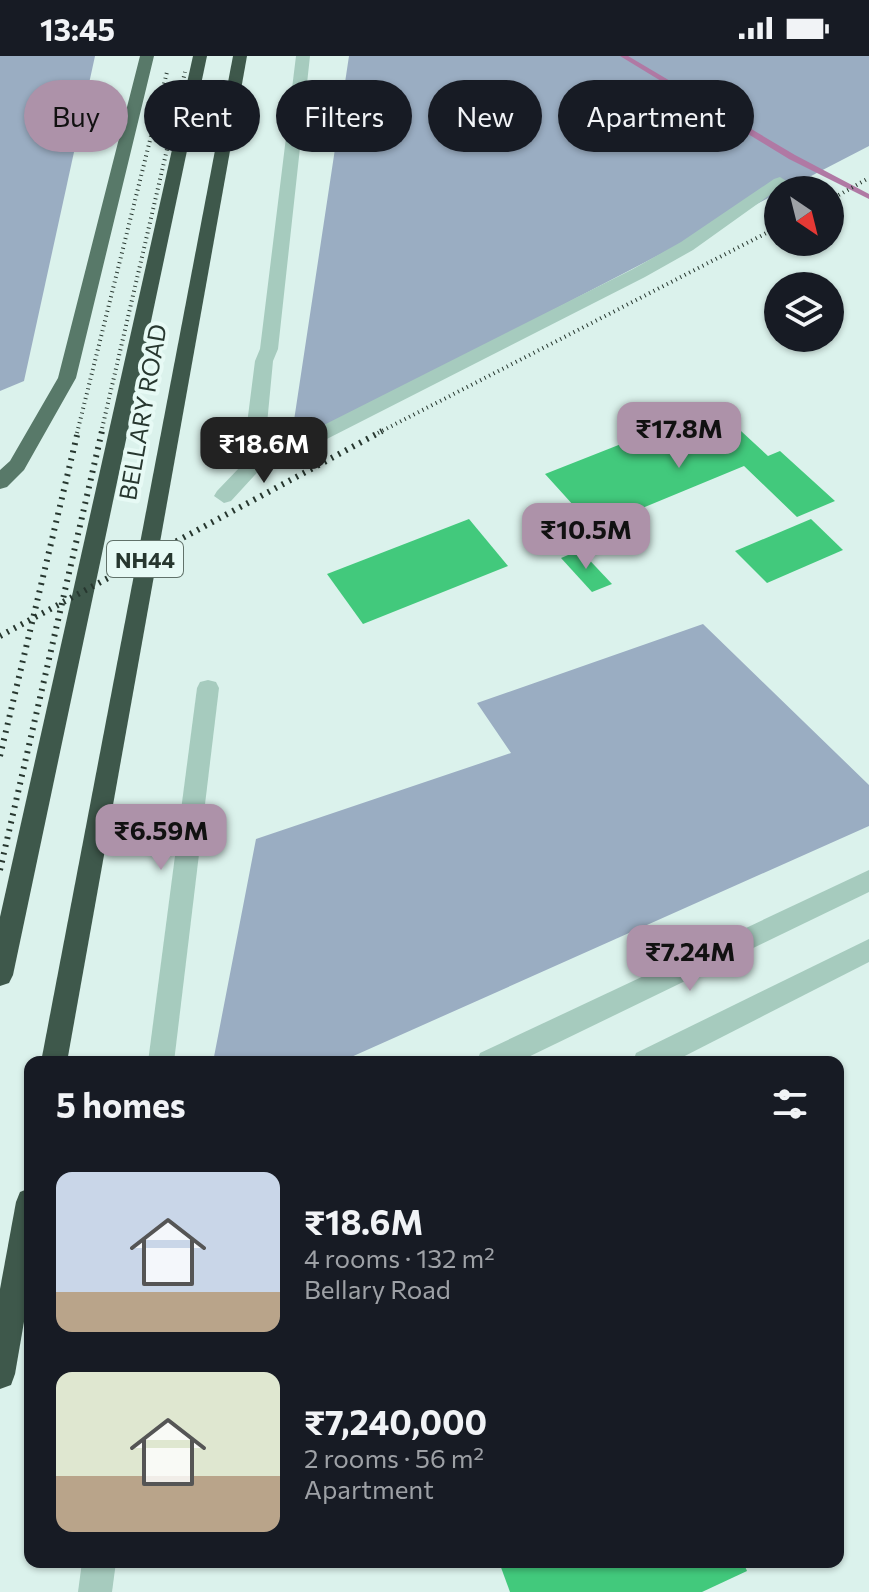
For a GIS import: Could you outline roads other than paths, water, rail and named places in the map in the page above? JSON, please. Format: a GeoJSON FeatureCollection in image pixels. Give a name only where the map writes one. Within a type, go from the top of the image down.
{"type":"FeatureCollection","features":[{"type":"Feature","properties":{"kind":"highway","name":"BELLARY ROAD"},"geometry":{"type":"LineString","coordinates":[[0,975],[200,56]]}},
{"type":"Feature","properties":{"kind":"highway","name":"BELLARY ROAD"},"geometry":{"type":"LineString","coordinates":[[55,1056],[240,56]]}},
{"type":"Feature","properties":{"kind":"highway"},"geometry":{"type":"LineString","coordinates":[[0,1374],[24,1236]]}},
{"type":"Feature","properties":{"kind":"main road"},"geometry":{"type":"LineString","coordinates":[[0,482],[17,465],[67,378],[147,56]]}},
{"type":"Feature","properties":{"kind":"street"},"geometry":{"type":"LineString","coordinates":[[272,445],[257,424],[264,361],[269,349],[303,56]]}},
{"type":"Feature","properties":{"kind":"street"},"geometry":{"type":"LineString","coordinates":[[224,496],[272,445],[312,439],[639,273],[687,246],[764,193]]}},
{"type":"Feature","properties":{"kind":"street"},"geometry":{"type":"LineString","coordinates":[[162,1056],[208,688]]}},
{"type":"Feature","properties":{"kind":"street"},"geometry":{"type":"LineString","coordinates":[[502,1056],[869,880]]}},
{"type":"Feature","properties":{"kind":"street"},"geometry":{"type":"LineString","coordinates":[[658,1056],[869,950]]}},
{"type":"Feature","properties":{"kind":"street"},"geometry":{"type":"LineString","coordinates":[[95,1592],[98,1568]]}},
{"type":"Feature","properties":{"kind":"waterway"},"geometry":{"type":"LineString","coordinates":[[623,56],[792,157],[869,197]]}},
{"type":"Feature","properties":{"kind":"railway"},"geometry":{"type":"LineString","coordinates":[[77,433],[167,72]]}},
{"type":"Feature","properties":{"kind":"railway"},"geometry":{"type":"LineString","coordinates":[[101,433],[185,72]]}},
{"type":"Feature","properties":{"kind":"railway"},"geometry":{"type":"LineString","coordinates":[[844,192],[869,178]]}},
{"type":"Feature","properties":{"kind":"railway"},"geometry":{"type":"LineString","coordinates":[[378,433],[764,234]]}},
{"type":"Feature","properties":{"kind":"railway"},"geometry":{"type":"LineString","coordinates":[[33,618],[78,431]]}},
{"type":"Feature","properties":{"kind":"railway"},"geometry":{"type":"LineString","coordinates":[[62,603],[102,431]]}},
{"type":"Feature","properties":{"kind":"railway"},"geometry":{"type":"LineString","coordinates":[[62,603],[382,431]]}},
{"type":"Feature","properties":{"kind":"railway"},"geometry":{"type":"LineString","coordinates":[[0,870],[62,603]]}},
{"type":"Feature","properties":{"kind":"railway"},"geometry":{"type":"LineString","coordinates":[[33,618],[62,603]]}},
{"type":"Feature","properties":{"kind":"railway"},"geometry":{"type":"LineString","coordinates":[[0,636],[33,618]]}},
{"type":"Feature","properties":{"kind":"railway"},"geometry":{"type":"LineString","coordinates":[[0,756],[33,618]]}}]}
